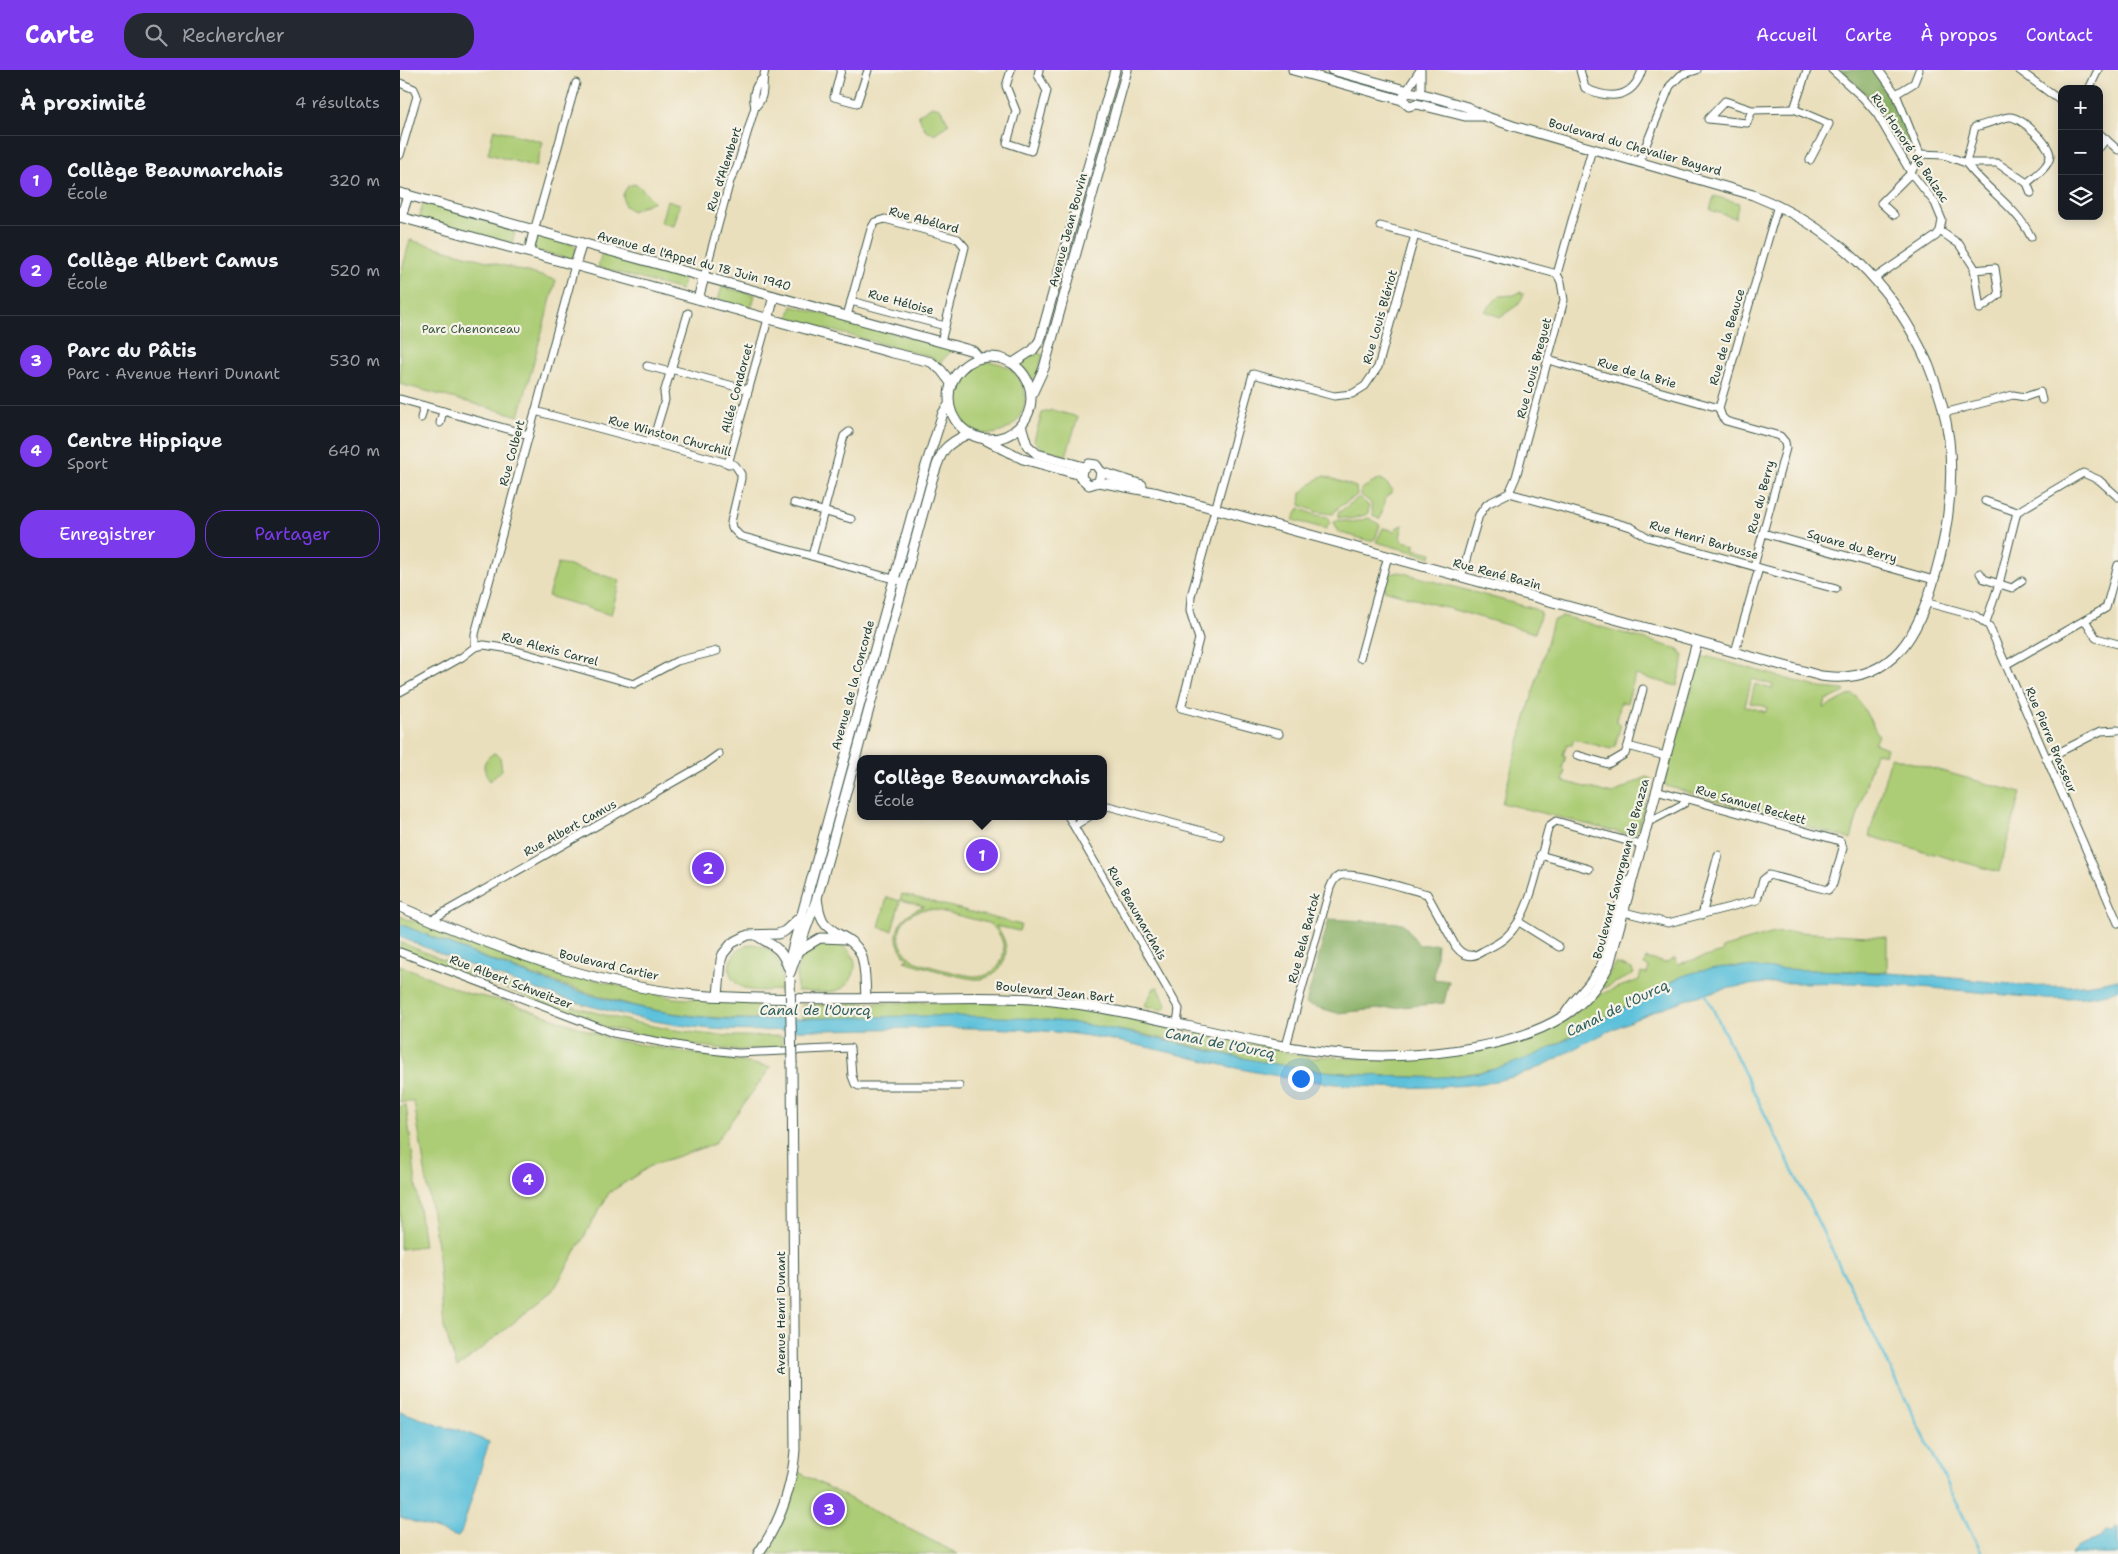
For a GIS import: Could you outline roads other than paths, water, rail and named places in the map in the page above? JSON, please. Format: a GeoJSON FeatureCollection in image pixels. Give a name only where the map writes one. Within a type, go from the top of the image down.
{"type":"FeatureCollection","features":[{"type":"Feature","properties":{"kind":"street","name":"Rue d'Alembert"},"geometry":{"type":"LineString","coordinates":[[704,277],[727,190],[738,167],[755,107],[761,102],[764,87],[762,79],[765,70]]}},
{"type":"Feature","properties":{"kind":"street"},"geometry":{"type":"LineString","coordinates":[[841,70],[834,96],[857,103],[868,70]]}},
{"type":"Feature","properties":{"kind":"street"},"geometry":{"type":"LineString","coordinates":[[1011,70],[1006,86],[1016,111],[1007,143],[1030,151],[1047,91],[1038,74],[1039,70]]}},
{"type":"Feature","properties":{"kind":"street","name":"Avenue Jean Bouvin"},"geometry":{"type":"LineString","coordinates":[[1013,363],[1033,350],[1040,340],[1115,70]]}},
{"type":"Feature","properties":{"kind":"street","name":"Avenue Jean Bouvin"},"geometry":{"type":"LineString","coordinates":[[1031,396],[1044,368],[1127,70]]}},
{"type":"Feature","properties":{"kind":"street"},"geometry":{"type":"LineString","coordinates":[[1293,70],[1418,99]]}},
{"type":"Feature","properties":{"kind":"street"},"geometry":{"type":"LineString","coordinates":[[1332,70],[1405,90],[1411,106],[1418,99],[1422,88],[1420,70]]}},
{"type":"Feature","properties":{"kind":"street"},"geometry":{"type":"LineString","coordinates":[[1406,96],[1409,87],[1420,70]]}},
{"type":"Feature","properties":{"kind":"street"},"geometry":{"type":"LineString","coordinates":[[1580,70],[1585,88],[1612,96],[1628,92],[1638,82],[1642,70]]}},
{"type":"Feature","properties":{"kind":"street"},"geometry":{"type":"LineString","coordinates":[[1639,162],[1670,86],[1681,72],[1696,70]]}},
{"type":"Feature","properties":{"kind":"street"},"geometry":{"type":"LineString","coordinates":[[1794,109],[1807,70]]}},
{"type":"Feature","properties":{"kind":"street","name":"Rue Honoré de Balzac"},"geometry":{"type":"LineString","coordinates":[[1832,70],[1863,98],[1877,114],[1911,173],[1939,209],[1942,220],[1940,231]]}},
{"type":"Feature","properties":{"kind":"street"},"geometry":{"type":"LineString","coordinates":[[1880,70],[1896,94],[1920,154],[1911,173],[1882,203],[1894,216]]}},
{"type":"Feature","properties":{"kind":"street"},"geometry":{"type":"LineString","coordinates":[[1896,94],[1914,83],[1920,70]]}},
{"type":"Feature","properties":{"kind":"street"},"geometry":{"type":"LineString","coordinates":[[2019,70],[2058,99]]}},
{"type":"Feature","properties":{"kind":"street"},"geometry":{"type":"LineString","coordinates":[[2091,85],[2098,70]]}},
{"type":"Feature","properties":{"kind":"street"},"geometry":{"type":"LineString","coordinates":[[400,83],[414,89],[417,96],[400,155]]}},
{"type":"Feature","properties":{"kind":"street"},"geometry":{"type":"LineString","coordinates":[[529,252],[576,83]]}},
{"type":"Feature","properties":{"kind":"street","name":"Boulevard du Chevalier Bayard"},"geometry":{"type":"LineString","coordinates":[[1418,99],[1465,116],[1484,116],[1592,149],[1730,187],[1778,205],[1827,235],[1875,278],[1897,308],[1929,366],[1944,413],[1950,455],[1950,501],[1944,539],[1928,603],[1914,632],[1902,648],[1888,661],[1878,667],[1858,674],[1829,677]]}},
{"type":"Feature","properties":{"kind":"street"},"geometry":{"type":"LineString","coordinates":[[1752,110],[1747,123],[1708,119],[1725,101],[1752,110],[1794,109],[1829,124],[1810,160]]}},
{"type":"Feature","properties":{"kind":"street"},"geometry":{"type":"LineString","coordinates":[[2028,183],[2046,165],[2050,157],[2048,147],[2022,120],[2010,117],[1975,127],[1966,162],[1973,173],[2020,218],[2031,237]]}},
{"type":"Feature","properties":{"kind":"street"},"geometry":{"type":"LineString","coordinates":[[2103,136],[2118,150]]}},
{"type":"Feature","properties":{"kind":"street"},"geometry":{"type":"LineString","coordinates":[[2103,143],[2106,139]]}},
{"type":"Feature","properties":{"kind":"street"},"geometry":{"type":"LineString","coordinates":[[1380,226],[1557,274],[1592,149]]}},
{"type":"Feature","properties":{"kind":"street"},"geometry":{"type":"LineString","coordinates":[[1920,154],[1944,155],[1966,162],[1997,163],[2028,183],[2031,193]]}},
{"type":"Feature","properties":{"kind":"street"},"geometry":{"type":"LineString","coordinates":[[404,194],[400,218],[931,362],[941,370],[951,383]]}},
{"type":"Feature","properties":{"kind":"street","name":"Avenue de l'Appel du 18 Juin 1940"},"geometry":{"type":"LineString","coordinates":[[404,194],[973,351],[979,358]]}},
{"type":"Feature","properties":{"kind":"street","name":"Rue de la Beauce"},"geometry":{"type":"LineString","coordinates":[[1719,408],[1778,205]]}},
{"type":"Feature","properties":{"kind":"street","name":"Rue Abélard"},"geometry":{"type":"LineString","coordinates":[[847,316],[870,229],[875,222],[885,219],[958,239],[964,244],[966,251],[941,342]]}},
{"type":"Feature","properties":{"kind":"street"},"geometry":{"type":"LineString","coordinates":[[1875,278],[1940,231],[1960,244],[1974,270],[1980,309],[1998,295],[1995,268],[1974,270]]}},
{"type":"Feature","properties":{"kind":"street","name":"Rue Louis Blériot"},"geometry":{"type":"LineString","coordinates":[[1215,508],[1253,374],[1340,396],[1356,392],[1373,377],[1378,367],[1415,235]]}},
{"type":"Feature","properties":{"kind":"street"},"geometry":{"type":"LineString","coordinates":[[575,265],[582,243]]}},
{"type":"Feature","properties":{"kind":"street","name":"Rue Colbert"},"geometry":{"type":"LineString","coordinates":[[475,647],[475,634],[575,265]]}},
{"type":"Feature","properties":{"kind":"street","name":"Rue Louis Breguet"},"geometry":{"type":"LineString","coordinates":[[1509,492],[1516,477],[1564,300],[1561,282],[1557,274]]}},
{"type":"Feature","properties":{"kind":"street"},"geometry":{"type":"LineString","coordinates":[[698,300],[704,277]]}},
{"type":"Feature","properties":{"kind":"street"},"geometry":{"type":"LineString","coordinates":[[768,318],[774,296]]}},
{"type":"Feature","properties":{"kind":"street","name":"Rue Héloise"},"geometry":{"type":"LineString","coordinates":[[851,301],[945,326]]}},
{"type":"Feature","properties":{"kind":"street"},"geometry":{"type":"LineString","coordinates":[[652,443],[688,313]]}},
{"type":"Feature","properties":{"kind":"street","name":"Allée Condorcet"},"geometry":{"type":"LineString","coordinates":[[728,464],[768,318]]}},
{"type":"Feature","properties":{"kind":"street"},"geometry":{"type":"LineString","coordinates":[[984,439],[1003,438],[1021,425],[1030,408],[1031,396],[1026,378],[1013,363],[1002,358],[979,358],[968,363],[958,371],[948,393],[949,405],[955,422],[968,434],[984,439],[1023,459],[1077,474],[1089,484],[1099,482],[1102,472],[1098,466],[1093,464],[1084,467],[1037,454],[1027,445],[1021,425]]}},
{"type":"Feature","properties":{"kind":"street","name":"Rue de la Brie"},"geometry":{"type":"LineString","coordinates":[[1548,360],[1719,408]]}},
{"type":"Feature","properties":{"kind":"street"},"geometry":{"type":"LineString","coordinates":[[647,366],[748,390]]}},
{"type":"Feature","properties":{"kind":"street"},"geometry":{"type":"LineString","coordinates":[[1944,413],[2013,395],[2025,397],[2040,392],[2042,400]]}},
{"type":"Feature","properties":{"kind":"street"},"geometry":{"type":"LineString","coordinates":[[400,399],[529,435]]}},
{"type":"Feature","properties":{"kind":"street","name":"Avenue de la Concorde"},"geometry":{"type":"LineString","coordinates":[[790,973],[817,898],[943,413],[949,405]]}},
{"type":"Feature","properties":{"kind":"street"},"geometry":{"type":"LineString","coordinates":[[421,418],[424,406]]}},
{"type":"Feature","properties":{"kind":"street","name":"Rue du Berry"},"geometry":{"type":"LineString","coordinates":[[1719,408],[1722,417],[1726,421],[1780,436],[1786,442],[1735,652]]}},
{"type":"Feature","properties":{"kind":"street"},"geometry":{"type":"LineString","coordinates":[[440,423],[443,411]]}},
{"type":"Feature","properties":{"kind":"street","name":"Rue Winston Churchill"},"geometry":{"type":"LineString","coordinates":[[535,411],[734,466],[741,474],[731,516],[732,528],[740,536],[899,580]]}},
{"type":"Feature","properties":{"kind":"street"},"geometry":{"type":"LineString","coordinates":[[812,556],[844,436],[849,432]]}},
{"type":"Feature","properties":{"kind":"street","name":"Avenue de la Concorde"},"geometry":{"type":"LineString","coordinates":[[790,973],[802,915],[899,580],[940,456],[945,447],[952,441],[968,434]]}},
{"type":"Feature","properties":{"kind":"street"},"geometry":{"type":"LineString","coordinates":[[1081,478],[1081,472],[1084,467]]}},
{"type":"Feature","properties":{"kind":"street","name":"Rue René Bazin"},"geometry":{"type":"LineString","coordinates":[[1102,472],[1149,487],[1158,493]]}},
{"type":"Feature","properties":{"kind":"street"},"geometry":{"type":"LineString","coordinates":[[1928,603],[1976,616],[1986,622],[1999,584],[2017,512],[2083,473],[2099,480],[2118,497]]}},
{"type":"Feature","properties":{"kind":"street","name":"Rue René Bazin"},"geometry":{"type":"LineString","coordinates":[[1099,482],[1158,493],[1215,508],[1829,677]]}},
{"type":"Feature","properties":{"kind":"street"},"geometry":{"type":"LineString","coordinates":[[1461,577],[1476,522],[1482,509],[1486,504],[1509,492]]}},
{"type":"Feature","properties":{"kind":"street","name":"Rue Henri Barbusse"},"geometry":{"type":"LineString","coordinates":[[1509,492],[1631,527],[1647,537],[1836,589]]}},
{"type":"Feature","properties":{"kind":"street"},"geometry":{"type":"LineString","coordinates":[[1985,501],[2017,512]]}},
{"type":"Feature","properties":{"kind":"street"},"geometry":{"type":"LineString","coordinates":[[794,503],[851,519]]}},
{"type":"Feature","properties":{"kind":"street"},"geometry":{"type":"LineString","coordinates":[[1215,508],[1191,596],[1190,611],[1199,639],[1181,708],[1280,734]]}},
{"type":"Feature","properties":{"kind":"street","name":"Square du Berry"},"geometry":{"type":"LineString","coordinates":[[1763,532],[1934,580]]}},
{"type":"Feature","properties":{"kind":"street"},"geometry":{"type":"LineString","coordinates":[[1360,658],[1388,556]]}},
{"type":"Feature","properties":{"kind":"street"},"geometry":{"type":"LineString","coordinates":[[2006,664],[2106,608],[2118,565]]}},
{"type":"Feature","properties":{"kind":"street"},"geometry":{"type":"LineString","coordinates":[[1980,573],[1984,579],[2012,588],[2022,581]]}},
{"type":"Feature","properties":{"kind":"street"},"geometry":{"type":"LineString","coordinates":[[2085,620],[2096,638],[2118,644]]}},
{"type":"Feature","properties":{"kind":"street","name":"Rue Pierre Brasseur"},"geometry":{"type":"LineString","coordinates":[[1986,622],[2118,923]]}},
{"type":"Feature","properties":{"kind":"street","name":"Boulevard Savorgnan de Brazza"},"geometry":{"type":"LineString","coordinates":[[1286,1046],[1364,1056],[1444,1051],[1517,1037],[1563,1017],[1585,999],[1605,973],[1612,958],[1697,642]]}},
{"type":"Feature","properties":{"kind":"street","name":"Rue Alexis Carrel"},"geometry":{"type":"LineString","coordinates":[[475,647],[484,645],[510,649],[634,684],[677,661],[717,651]]}},
{"type":"Feature","properties":{"kind":"street"},"geometry":{"type":"LineString","coordinates":[[400,692],[468,654],[475,647]]}},
{"type":"Feature","properties":{"kind":"street"},"geometry":{"type":"LineString","coordinates":[[1576,755],[1608,764],[1625,754],[1643,689]]}},
{"type":"Feature","properties":{"kind":"street"},"geometry":{"type":"LineString","coordinates":[[2046,759],[2101,731],[2118,730]]}},
{"type":"Feature","properties":{"kind":"street"},"geometry":{"type":"LineString","coordinates":[[1628,746],[1665,756]]}},
{"type":"Feature","properties":{"kind":"street","name":"Rue Albert Camus"},"geometry":{"type":"LineString","coordinates":[[431,920],[719,754]]}},
{"type":"Feature","properties":{"kind":"street","name":"Rue Samuel Beckett"},"geometry":{"type":"LineString","coordinates":[[1656,790],[1840,841],[1843,848],[1833,884],[1828,890],[1769,875],[1763,880],[1757,900],[1702,915]]}},
{"type":"Feature","properties":{"kind":"street"},"geometry":{"type":"LineString","coordinates":[[1648,819],[1653,820],[1685,803],[1686,799]]}},
{"type":"Feature","properties":{"kind":"street"},"geometry":{"type":"LineString","coordinates":[[1107,807],[1220,836]]}},
{"type":"Feature","properties":{"kind":"street","name":"Rue Beaumarchais"},"geometry":{"type":"LineString","coordinates":[[1070,820],[1178,1009],[1177,1022]]}},
{"type":"Feature","properties":{"kind":"street"},"geometry":{"type":"LineString","coordinates":[[1074,826],[1084,820]]}},
{"type":"Feature","properties":{"kind":"street","name":"Rue Bela Bartok"},"geometry":{"type":"LineString","coordinates":[[1286,1046],[1330,888],[1336,878],[1347,874],[1354,874],[1427,894],[1456,948],[1470,956],[1479,954],[1505,938],[1519,922],[1527,905],[1549,826],[1556,821],[1641,845]]}},
{"type":"Feature","properties":{"kind":"street"},"geometry":{"type":"LineString","coordinates":[[1624,912],[1668,923],[1702,915],[1718,854]]}},
{"type":"Feature","properties":{"kind":"street"},"geometry":{"type":"LineString","coordinates":[[1540,855],[1588,869]]}},
{"type":"Feature","properties":{"kind":"street"},"geometry":{"type":"LineString","coordinates":[[1563,1017],[1568,1007],[1589,984],[1600,967],[1623,890],[1634,873]]}},
{"type":"Feature","properties":{"kind":"street"},"geometry":{"type":"LineString","coordinates":[[817,898],[823,922],[830,929],[840,933],[847,939],[860,954],[866,998]]}},
{"type":"Feature","properties":{"kind":"street","name":"Boulevard Cartier"},"geometry":{"type":"LineString","coordinates":[[400,907],[504,949],[644,988],[718,996],[788,998]]}},
{"type":"Feature","properties":{"kind":"street"},"geometry":{"type":"LineString","coordinates":[[718,996],[721,960],[727,948],[740,937],[784,931],[792,926],[802,915]]}},
{"type":"Feature","properties":{"kind":"street"},"geometry":{"type":"LineString","coordinates":[[1519,922],[1559,947]]}},
{"type":"Feature","properties":{"kind":"street"},"geometry":{"type":"LineString","coordinates":[[756,935],[780,950],[790,973]]}},
{"type":"Feature","properties":{"kind":"street"},"geometry":{"type":"LineString","coordinates":[[798,951],[820,938],[847,939]]}},
{"type":"Feature","properties":{"kind":"street","name":"Rue Albert Schweitzer"},"geometry":{"type":"LineString","coordinates":[[400,952],[613,1033],[692,1048],[738,1053],[850,1048],[852,1076],[855,1084],[860,1086],[959,1086]]}},
{"type":"Feature","properties":{"kind":"street","name":"Avenue Henri Dunant"},"geometry":{"type":"LineString","coordinates":[[758,1554],[773,1530],[788,1496],[795,1450],[790,973]]}},
{"type":"Feature","properties":{"kind":"street","name":"Boulevard Jean Bart"},"geometry":{"type":"LineString","coordinates":[[788,998],[1019,998],[1108,1009],[1286,1046]]}},
{"type":"Feature","properties":{"kind":"water"},"geometry":{"type":"Polygon","coordinates":[[[400,924],[514,970],[592,996],[672,1013],[742,1019],[948,1016],[1038,1019],[1091,1025],[1273,1064],[1382,1076],[1448,1077],[1495,1069],[1519,1061],[1566,1040],[1678,978],[1696,972],[1724,967],[1882,973],[2030,986],[2074,986],[2118,979],[2118,990],[2083,997],[2048,998],[1868,984],[1774,983],[1735,987],[1672,1004],[1651,1012],[1583,1044],[1544,1065],[1516,1076],[1502,1080],[1465,1085],[1407,1088],[1356,1086],[1281,1076],[1231,1067],[1114,1040],[1043,1031],[947,1028],[739,1030],[671,1024],[592,1007],[476,968],[400,937],[400,924]]]}},
{"type":"Feature","properties":{"kind":"water"},"geometry":{"type":"Polygon","coordinates":[[[400,1411],[446,1428],[461,1430],[489,1442],[461,1533],[458,1537],[400,1517],[400,1411]]]}},
{"type":"Feature","properties":{"kind":"water"},"geometry":{"type":"Polygon","coordinates":[[[2118,1527],[2118,1554],[2070,1554],[2078,1547],[2100,1538],[2105,1532],[2112,1533],[2118,1527]]]}},
{"type":"Feature","properties":{"kind":"waterway"},"geometry":{"type":"LineString","coordinates":[[1704,991],[1982,1554]]}},
{"type":"Feature","properties":{"kind":"place","name":"Collège Beaumarchais"},"geometry":{"type":"Point","coordinates":[982,855]}},
{"type":"Feature","properties":{"kind":"place","name":"Collège Albert Camus"},"geometry":{"type":"Point","coordinates":[708,868]}},
{"type":"Feature","properties":{"kind":"place","name":"Centre Hippique"},"geometry":{"type":"Point","coordinates":[528,1179]}},
{"type":"Feature","properties":{"kind":"place","name":"Parc du Pâtis"},"geometry":{"type":"Point","coordinates":[829,1509]}},
{"type":"Feature","properties":{"kind":"park label","name":"Parc Chenonceau"},"geometry":{"type":"Point","coordinates":[471,329]}},
{"type":"Feature","properties":{"kind":"water label","name":"Canal de l'Ourcq"},"geometry":{"type":"Point","coordinates":[1617,1008]}},
{"type":"Feature","properties":{"kind":"water label","name":"Canal de l'Ourcq"},"geometry":{"type":"Point","coordinates":[815,1010]}},
{"type":"Feature","properties":{"kind":"water label","name":"Canal de l'Ourcq"},"geometry":{"type":"Point","coordinates":[1220,1043]}}]}
